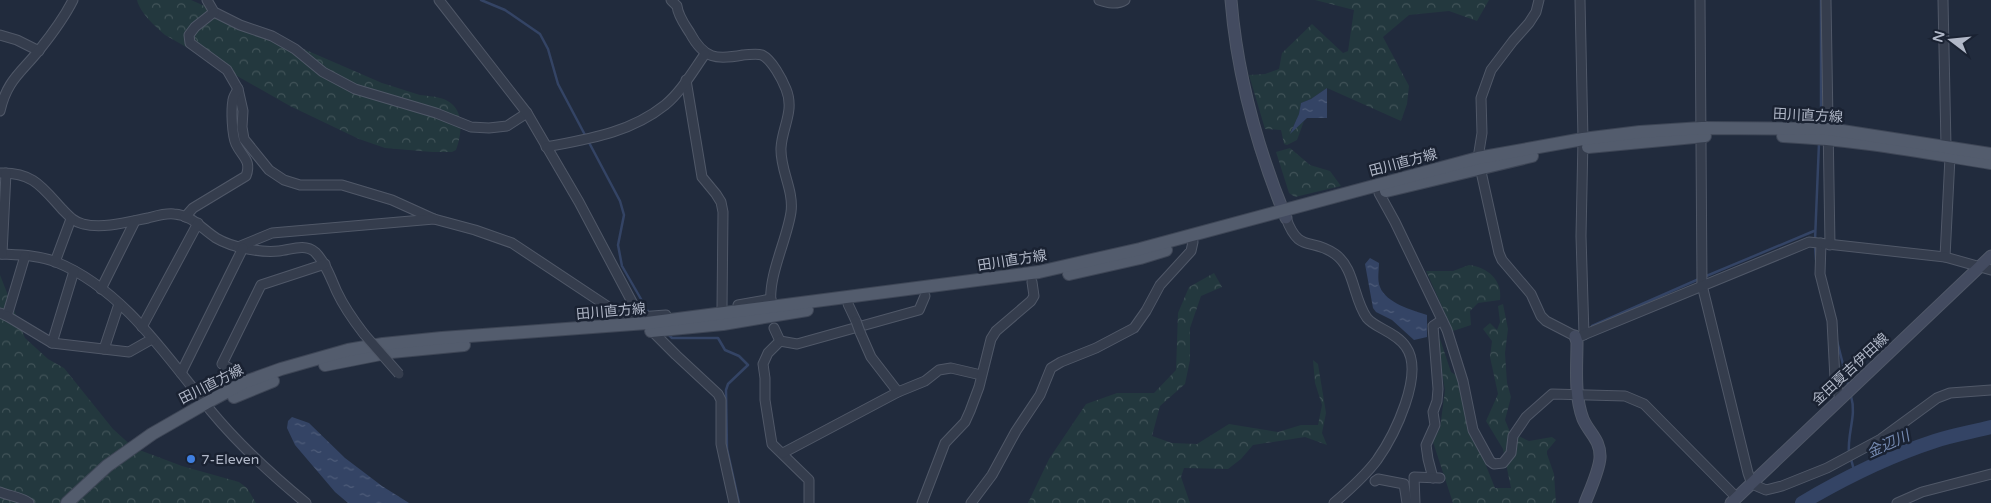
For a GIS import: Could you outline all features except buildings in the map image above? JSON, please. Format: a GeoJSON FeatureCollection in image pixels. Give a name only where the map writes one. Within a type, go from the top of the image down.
{"type":"FeatureCollection","features":[{"type":"Feature","properties":{"kind":"main road","name":"田川直方線"},"geometry":{"type":"LineString","coordinates":[[67,503],[107,466],[137,444],[152,434],[208,406],[290,375],[334,363],[391,352],[723,324],[848,304],[1032,282],[1140,258],[1285,214],[1479,163],[1528,156],[1640,132],[1828,134],[1948,151],[1991,154]]}},
{"type":"Feature","properties":{"kind":"main road","name":"田川直方線"},"geometry":{"type":"LineString","coordinates":[[1948,151],[1991,163]]}},
{"type":"Feature","properties":{"kind":"main road","name":"田川直方線"},"geometry":{"type":"LineString","coordinates":[[77,503],[113,472],[155,441],[245,382],[281,369],[348,350],[383,344],[647,323],[1023,275],[1379,193],[1479,163]]}},
{"type":"Feature","properties":{"kind":"street"},"geometry":{"type":"LineString","coordinates":[[0,111],[4,93],[20,70],[39,51],[52,34],[73,0]]}},
{"type":"Feature","properties":{"kind":"street"},"geometry":{"type":"LineString","coordinates":[[207,0],[214,12],[272,36],[295,49],[323,72],[355,89],[436,113],[471,127],[507,126],[527,113]]}},
{"type":"Feature","properties":{"kind":"street"},"geometry":{"type":"LineString","coordinates":[[439,0],[527,113],[579,202],[640,317]]}},
{"type":"Feature","properties":{"kind":"street"},"geometry":{"type":"LineString","coordinates":[[1099,0],[1108,3],[1120,3],[1125,0]]}},
{"type":"Feature","properties":{"kind":"street"},"geometry":{"type":"LineString","coordinates":[[1231,0],[1239,59],[1248,102],[1291,232],[1300,242],[1335,254],[1345,265],[1358,301],[1368,319],[1394,335],[1407,348],[1413,366],[1410,384],[1394,432],[1376,461],[1345,499],[1334,503]]}},
{"type":"Feature","properties":{"kind":"street"},"geometry":{"type":"LineString","coordinates":[[1539,0],[1536,12],[1529,23],[1492,70],[1481,98],[1482,133],[1479,163],[1502,260],[1531,294],[1541,316],[1546,321],[1578,336],[1809,242],[1945,257],[1987,268]]}},
{"type":"Feature","properties":{"kind":"street"},"geometry":{"type":"LineString","coordinates":[[1580,0],[1583,144],[1578,395],[1584,421],[1598,444],[1600,459],[1586,503]]}},
{"type":"Feature","properties":{"kind":"street"},"geometry":{"type":"LineString","coordinates":[[1700,0],[1702,285],[1752,484],[1766,490],[1818,472],[1881,439],[1936,398],[1950,393],[1991,390]]}},
{"type":"Feature","properties":{"kind":"street"},"geometry":{"type":"LineString","coordinates":[[1826,0],[1828,134],[1825,244],[1820,274],[1832,321],[1836,379],[1840,399]]}},
{"type":"Feature","properties":{"kind":"street"},"geometry":{"type":"LineString","coordinates":[[1944,0],[1948,151],[1945,257]]}},
{"type":"Feature","properties":{"kind":"street"},"geometry":{"type":"LineString","coordinates":[[214,12],[195,27],[189,35],[190,43],[227,70],[238,90],[243,111],[242,127],[244,139],[269,170],[284,180],[300,185],[342,185],[392,200],[434,219],[475,230],[512,243],[625,318],[722,309],[771,302],[775,271],[791,213],[792,197],[783,167],[781,148],[789,116],[790,101],[786,88],[770,62],[762,55],[755,54],[729,58],[705,54],[695,42],[678,12],[677,2]]}},
{"type":"Feature","properties":{"kind":"street"},"geometry":{"type":"LineString","coordinates":[[0,35],[17,40],[39,51]]}},
{"type":"Feature","properties":{"kind":"street"},"geometry":{"type":"LineString","coordinates":[[546,147],[614,133],[640,121],[666,104],[705,54]]}},
{"type":"Feature","properties":{"kind":"street"},"geometry":{"type":"LineString","coordinates":[[686,80],[702,177],[721,202],[723,212],[722,309]]}},
{"type":"Feature","properties":{"kind":"street"},"geometry":{"type":"LineString","coordinates":[[185,216],[193,208],[246,176],[249,168],[248,162],[236,143],[233,130],[233,99],[238,90]]}},
{"type":"Feature","properties":{"kind":"street"},"geometry":{"type":"LineString","coordinates":[[306,503],[263,466],[208,406],[142,327],[101,289],[56,262],[1,254],[3,173],[27,176],[38,182],[71,219],[82,224],[93,226],[135,221],[168,214],[185,216],[198,223],[216,238],[241,248],[277,252],[307,248],[315,252],[325,264],[338,294],[353,320],[399,374]]}},
{"type":"Feature","properties":{"kind":"street"},"geometry":{"type":"LineString","coordinates":[[1379,193],[1442,320],[1463,381],[1473,430],[1490,461],[1494,464],[1503,464],[1510,453],[1514,436],[1526,417],[1552,394],[1625,396],[1644,404],[1733,500]]}},
{"type":"Feature","properties":{"kind":"street"},"geometry":{"type":"LineString","coordinates":[[56,262],[71,219]]}},
{"type":"Feature","properties":{"kind":"street"},"geometry":{"type":"LineString","coordinates":[[181,373],[241,248],[272,233],[434,219]]}},
{"type":"Feature","properties":{"kind":"street"},"geometry":{"type":"LineString","coordinates":[[101,289],[135,221]]}},
{"type":"Feature","properties":{"kind":"street"},"geometry":{"type":"LineString","coordinates":[[142,327],[198,223]]}},
{"type":"Feature","properties":{"kind":"street"},"geometry":{"type":"LineString","coordinates":[[971,503],[992,475],[1016,431],[1040,395],[1051,368],[1096,348],[1134,328],[1160,285],[1191,251],[1193,242]]}},
{"type":"Feature","properties":{"kind":"street"},"geometry":{"type":"LineString","coordinates":[[25,256],[4,315],[52,343],[129,352],[152,339]]}},
{"type":"Feature","properties":{"kind":"street","name":"金田夏吉伊田線"},"geometry":{"type":"LineString","coordinates":[[1733,500],[1840,399],[1987,268],[1991,256]]}},
{"type":"Feature","properties":{"kind":"street"},"geometry":{"type":"LineString","coordinates":[[245,382],[236,372],[222,364],[261,285],[325,264]]}},
{"type":"Feature","properties":{"kind":"street"},"geometry":{"type":"LineString","coordinates":[[52,343],[74,272]]}},
{"type":"Feature","properties":{"kind":"street"},"geometry":{"type":"LineString","coordinates":[[922,503],[945,443],[965,422],[976,399],[991,339],[996,331],[1031,301],[1034,296],[1032,282]]}},
{"type":"Feature","properties":{"kind":"street"},"geometry":{"type":"LineString","coordinates":[[780,341],[797,344],[919,310],[924,296]]}},
{"type":"Feature","properties":{"kind":"street"},"geometry":{"type":"LineString","coordinates":[[104,349],[119,304]]}},
{"type":"Feature","properties":{"kind":"street"},"geometry":{"type":"LineString","coordinates":[[848,304],[871,357],[898,392]]}},
{"type":"Feature","properties":{"kind":"street"},"geometry":{"type":"LineString","coordinates":[[1415,503],[1414,477],[1437,478],[1428,459],[1426,445],[1435,426],[1433,412],[1437,401],[1438,389],[1433,326],[1442,320]]}},
{"type":"Feature","properties":{"kind":"street"},"geometry":{"type":"LineString","coordinates":[[774,328],[780,341]]}},
{"type":"Feature","properties":{"kind":"street"},"geometry":{"type":"LineString","coordinates":[[652,331],[718,394],[721,400],[721,444],[734,503]]}},
{"type":"Feature","properties":{"kind":"street"},"geometry":{"type":"LineString","coordinates":[[780,341],[768,353],[763,364],[765,400],[772,444],[784,453],[808,480],[809,503]]}},
{"type":"Feature","properties":{"kind":"street"},"geometry":{"type":"LineString","coordinates":[[784,453],[898,392],[925,381],[939,370],[945,368],[981,374]]}},
{"type":"Feature","properties":{"kind":"street"},"geometry":{"type":"LineString","coordinates":[[1897,503],[1922,492],[1991,474]]}},
{"type":"Feature","properties":{"kind":"street"},"geometry":{"type":"LineString","coordinates":[[1375,482],[1378,479],[1404,484],[1407,503]]}},
{"type":"Feature","properties":{"kind":"street"},"geometry":{"type":"LineString","coordinates":[[0,492],[27,502]]}},
{"type":"Feature","properties":{"kind":"green space"},"geometry":{"type":"Polygon","coordinates":[[[137,0],[191,0],[382,83],[420,95],[437,97],[448,101],[458,112],[460,119],[460,135],[456,150],[452,152],[432,152],[385,148],[359,139],[290,106],[165,35],[145,14],[137,0]]]}},
{"type":"Feature","properties":{"kind":"green space"},"geometry":{"type":"Polygon","coordinates":[[[1315,0],[1489,0],[1477,21],[1449,11],[1409,15],[1383,37],[1409,86],[1407,104],[1401,121],[1327,88],[1311,99],[1301,103],[1299,114],[1291,132],[1304,121],[1297,140],[1287,145],[1284,144],[1281,130],[1265,129],[1249,75],[1265,74],[1279,69],[1282,53],[1312,24],[1343,53],[1348,51],[1354,10],[1315,0]]]}},
{"type":"Feature","properties":{"kind":"green space"},"geometry":{"type":"Polygon","coordinates":[[[1290,148],[1310,165],[1330,171],[1341,186],[1295,197],[1289,193],[1276,152],[1290,148]]]}},
{"type":"Feature","properties":{"kind":"green space"},"geometry":{"type":"Polygon","coordinates":[[[1469,265],[1482,268],[1492,276],[1499,286],[1500,300],[1478,303],[1470,311],[1471,325],[1453,331],[1426,271],[1453,271],[1469,265]]]}},
{"type":"Feature","properties":{"kind":"green space"},"geometry":{"type":"Polygon","coordinates":[[[1214,273],[1222,287],[1201,296],[1190,328],[1190,360],[1185,384],[1160,406],[1152,436],[1172,443],[1197,444],[1229,424],[1278,432],[1301,425],[1318,425],[1322,405],[1315,383],[1313,360],[1318,364],[1326,413],[1322,433],[1327,445],[1305,437],[1253,445],[1241,459],[1228,469],[1184,468],[1181,477],[1190,503],[1028,503],[1049,459],[1086,404],[1117,393],[1154,393],[1176,370],[1178,313],[1189,287],[1214,273]]]}},
{"type":"Feature","properties":{"kind":"green space"},"geometry":{"type":"Polygon","coordinates":[[[0,275],[25,338],[48,359],[64,368],[113,429],[134,448],[182,466],[239,482],[247,488],[256,503],[0,503],[0,275]]]}},
{"type":"Feature","properties":{"kind":"green space"},"geometry":{"type":"Polygon","coordinates":[[[1503,304],[1508,329],[1505,353],[1507,383],[1511,397],[1505,420],[1510,432],[1529,441],[1552,437],[1556,440],[1547,451],[1547,454],[1554,474],[1556,503],[1453,503],[1433,442],[1440,428],[1445,390],[1436,340],[1440,339],[1451,372],[1459,377],[1467,418],[1495,488],[1511,488],[1503,449],[1486,421],[1498,394],[1490,357],[1492,341],[1483,329],[1490,323],[1497,330],[1500,322],[1498,306],[1503,304]]]}},
{"type":"Feature","properties":{"kind":"water"},"geometry":{"type":"Polygon","coordinates":[[[1327,88],[1327,118],[1307,118],[1290,134],[1299,114],[1301,103],[1311,99],[1327,88]]]}},
{"type":"Feature","properties":{"kind":"water"},"geometry":{"type":"Polygon","coordinates":[[[1370,258],[1379,263],[1378,278],[1383,293],[1400,305],[1427,315],[1427,337],[1414,340],[1392,320],[1376,312],[1373,308],[1365,264],[1370,258]]]}},
{"type":"Feature","properties":{"kind":"water"},"geometry":{"type":"Polygon","coordinates":[[[292,417],[309,423],[345,458],[382,486],[409,503],[348,503],[335,492],[295,445],[287,428],[288,421],[292,417]]]}},
{"type":"Feature","properties":{"kind":"waterway"},"geometry":{"type":"LineString","coordinates":[[481,0],[505,10],[540,34],[548,49],[558,84],[620,201],[624,215],[618,245],[622,266],[649,313]]}},
{"type":"Feature","properties":{"kind":"waterway"},"geometry":{"type":"LineString","coordinates":[[1821,0],[1821,125]]}},
{"type":"Feature","properties":{"kind":"waterway"},"geometry":{"type":"LineString","coordinates":[[1815,240],[1819,143]]}},
{"type":"Feature","properties":{"kind":"waterway"},"geometry":{"type":"LineString","coordinates":[[1704,277],[1814,231]]}},
{"type":"Feature","properties":{"kind":"waterway"},"geometry":{"type":"LineString","coordinates":[[1815,246],[1816,260]]}},
{"type":"Feature","properties":{"kind":"waterway"},"geometry":{"type":"LineString","coordinates":[[1592,326],[1699,279]]}},
{"type":"Feature","properties":{"kind":"waterway"},"geometry":{"type":"LineString","coordinates":[[668,334],[672,338],[718,338],[725,350],[739,356],[748,365],[728,384],[726,390],[727,449],[739,503]]}},
{"type":"Feature","properties":{"kind":"waterway"},"geometry":{"type":"LineString","coordinates":[[1836,337],[1849,388]]}},
{"type":"Feature","properties":{"kind":"waterway"},"geometry":{"type":"LineString","coordinates":[[1849,454],[1853,410],[1851,396]]}},
{"type":"Feature","properties":{"kind":"waterway","name":"金辺川"},"geometry":{"type":"LineString","coordinates":[[1802,503],[1850,476],[1918,447],[1991,427]]}},
{"type":"Feature","properties":{"kind":"waterway"},"geometry":{"type":"LineString","coordinates":[[1851,459],[1855,474]]}},
{"type":"Feature","properties":{"kind":"place","name":"7-Eleven"},"geometry":{"type":"Point","coordinates":[191,459]}}]}
